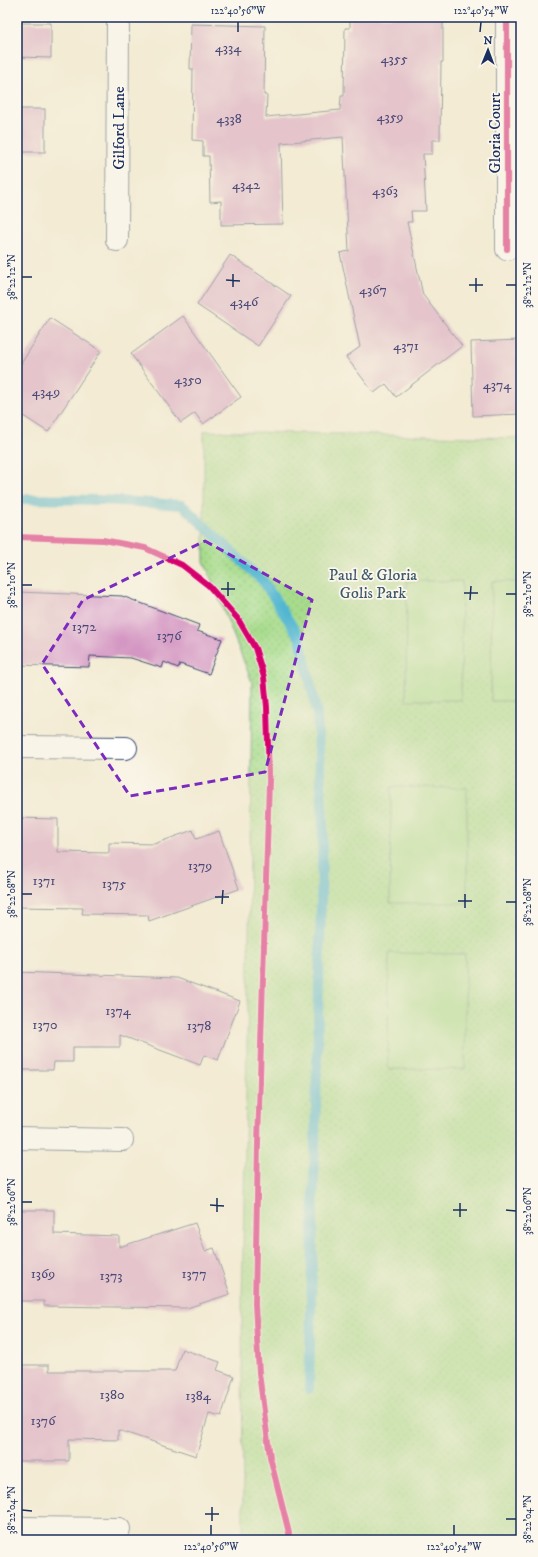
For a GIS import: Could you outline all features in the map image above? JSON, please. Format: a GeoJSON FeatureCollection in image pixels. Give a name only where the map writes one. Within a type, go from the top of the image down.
{"type":"FeatureCollection","features":[{"type":"Feature","properties":{"kind":"street","name":"Gilford Lane"},"geometry":{"type":"LineString","coordinates":[[117,240],[118,17]]}},
{"type":"Feature","properties":{"kind":"street","name":"Gloria Court"},"geometry":{"type":"LineString","coordinates":[[507,17],[507,249]]}},
{"type":"Feature","properties":{"kind":"street"},"geometry":{"type":"LineString","coordinates":[[17,747],[126,748]]}},
{"type":"Feature","properties":{"kind":"street"},"geometry":{"type":"LineString","coordinates":[[17,1138],[122,1140]]}},
{"type":"Feature","properties":{"kind":"street"},"geometry":{"type":"LineString","coordinates":[[17,1528],[119,1529]]}},
{"type":"Feature","properties":{"kind":"highlighted area"},"geometry":{"type":"Polygon","coordinates":[[[205,541],[312,600],[265,772],[130,796],[42,664],[83,600],[205,541]]]}},
{"type":"Feature","properties":{"kind":"green space","name":"Paul & Gloria Golis Park"},"geometry":{"type":"Polygon","coordinates":[[[204,431],[521,438],[521,1540],[243,1540],[242,1303],[252,682],[204,561],[204,431]]]}},
{"type":"Feature","properties":{"kind":"green space"},"geometry":{"type":"Polygon","coordinates":[[[407,581],[462,581],[461,700],[406,700],[407,581]]]}},
{"type":"Feature","properties":{"kind":"green space"},"geometry":{"type":"Polygon","coordinates":[[[492,581],[521,582],[521,701],[491,701],[492,581]]]}},
{"type":"Feature","properties":{"kind":"green space"},"geometry":{"type":"Polygon","coordinates":[[[391,787],[467,788],[467,903],[390,903],[391,787]]]}},
{"type":"Feature","properties":{"kind":"green space"},"geometry":{"type":"Polygon","coordinates":[[[389,953],[465,954],[465,1069],[388,1069],[389,953]]]}},
{"type":"Feature","properties":{"kind":"building"},"geometry":{"type":"Polygon","coordinates":[[[350,17],[443,17],[440,140],[432,140],[432,154],[423,154],[426,211],[411,211],[412,222],[407,222],[423,295],[462,346],[396,397],[386,384],[374,393],[346,357],[360,347],[340,253],[349,251],[343,137],[281,143],[283,224],[221,225],[221,201],[210,202],[209,156],[203,156],[203,141],[192,140],[193,69],[190,69],[191,24],[265,26],[264,95],[267,95],[266,117],[340,110],[341,96],[344,96],[345,28],[350,28],[350,17]]]}},
{"type":"Feature","properties":{"kind":"building"},"geometry":{"type":"Polygon","coordinates":[[[17,23],[51,23],[51,58],[17,57],[17,23]]]}},
{"type":"Feature","properties":{"kind":"building"},"geometry":{"type":"Polygon","coordinates":[[[17,109],[45,109],[45,152],[17,152],[17,109]]]}},
{"type":"Feature","properties":{"kind":"building"},"geometry":{"type":"Polygon","coordinates":[[[230,255],[291,296],[258,346],[197,305],[230,255]]]}},
{"type":"Feature","properties":{"kind":"building"},"geometry":{"type":"Polygon","coordinates":[[[183,316],[241,397],[203,424],[195,413],[181,423],[131,354],[183,316]]]}},
{"type":"Feature","properties":{"kind":"building"},"geometry":{"type":"Polygon","coordinates":[[[50,318],[101,351],[48,432],[17,412],[17,370],[50,318]]]}},
{"type":"Feature","properties":{"kind":"building"},"geometry":{"type":"Polygon","coordinates":[[[521,340],[521,414],[473,416],[471,342],[521,340]]]}},
{"type":"Feature","properties":{"kind":"building"},"geometry":{"type":"Polygon","coordinates":[[[17,592],[122,596],[199,625],[197,631],[222,639],[209,674],[180,664],[178,668],[164,662],[162,668],[131,658],[90,656],[89,667],[17,665],[17,592]]]}},
{"type":"Feature","properties":{"kind":"building"},"geometry":{"type":"Polygon","coordinates":[[[17,818],[58,819],[58,852],[109,853],[109,843],[154,844],[193,830],[196,839],[219,831],[239,889],[149,921],[148,915],[82,914],[83,908],[17,907],[17,818]]]}},
{"type":"Feature","properties":{"kind":"building"},"geometry":{"type":"Polygon","coordinates":[[[17,972],[177,978],[240,1001],[218,1060],[204,1055],[200,1065],[120,1035],[120,1047],[73,1047],[73,1062],[54,1062],[53,1070],[17,1070],[17,972]]]}},
{"type":"Feature","properties":{"kind":"building"},"geometry":{"type":"Polygon","coordinates":[[[17,1210],[54,1210],[54,1234],[119,1236],[119,1247],[195,1223],[205,1251],[214,1248],[230,1294],[187,1308],[44,1306],[44,1301],[17,1301],[17,1210]]]}},
{"type":"Feature","properties":{"kind":"building"},"geometry":{"type":"Polygon","coordinates":[[[182,1349],[220,1362],[217,1370],[234,1376],[221,1417],[209,1414],[196,1456],[118,1430],[118,1440],[69,1439],[69,1461],[17,1461],[17,1365],[49,1365],[49,1371],[175,1371],[182,1349]]]}},
{"type":"Feature","properties":{"kind":"waterway"},"geometry":{"type":"LineString","coordinates":[[17,499],[103,500],[182,505],[263,581],[300,638],[317,713],[323,822],[309,1389]]}},
{"type":"Feature","properties":{"kind":"cycle path"},"geometry":{"type":"LineString","coordinates":[[507,17],[507,249]]}},
{"type":"Feature","properties":{"kind":"cycle path"},"geometry":{"type":"LineString","coordinates":[[17,537],[103,540],[145,548],[182,565],[209,586],[238,619],[255,648],[264,677],[267,707],[269,781],[258,1143],[255,1304],[259,1373],[270,1457],[289,1533],[289,1540]]}}]}
